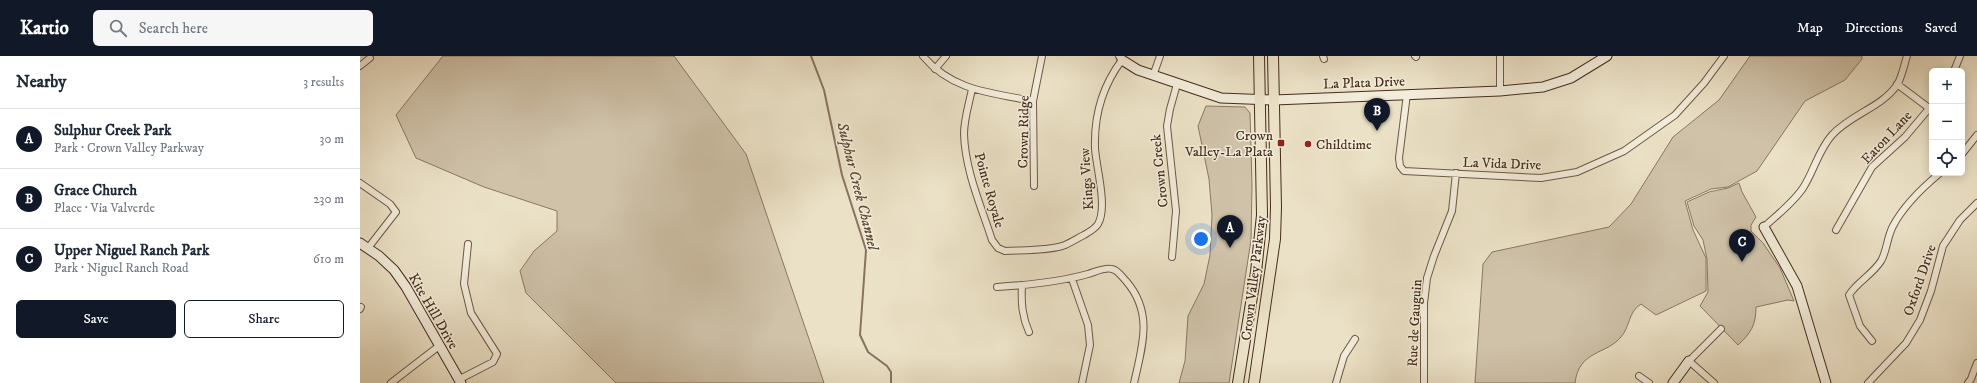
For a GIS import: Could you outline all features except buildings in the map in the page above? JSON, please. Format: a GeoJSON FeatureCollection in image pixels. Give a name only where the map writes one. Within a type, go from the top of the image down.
{"type":"FeatureCollection","features":[{"type":"Feature","properties":{"kind":"main road","name":"Crown Valley Parkway"},"geometry":{"type":"LineString","coordinates":[[1238,383],[1260,240],[1263,183],[1259,56]]}},
{"type":"Feature","properties":{"kind":"main road","name":"Crown Valley Parkway"},"geometry":{"type":"LineString","coordinates":[[1254,383],[1274,239],[1273,56]]}},
{"type":"Feature","properties":{"kind":"street"},"geometry":{"type":"LineString","coordinates":[[923,56],[947,79],[972,89],[1033,101]]}},
{"type":"Feature","properties":{"kind":"street"},"geometry":{"type":"LineString","coordinates":[[935,69],[946,56]]}},
{"type":"Feature","properties":{"kind":"street","name":"Crown Ridge"},"geometry":{"type":"LineString","coordinates":[[1034,186],[1033,101],[1042,56]]}},
{"type":"Feature","properties":{"kind":"street"},"geometry":{"type":"LineString","coordinates":[[1153,76],[1160,56]]}},
{"type":"Feature","properties":{"kind":"street"},"geometry":{"type":"LineString","coordinates":[[1500,56],[1500,91]]}},
{"type":"Feature","properties":{"kind":"street","name":"La Plata Drive"},"geometry":{"type":"LineString","coordinates":[[1121,58],[1138,70],[1153,76],[1222,98],[1274,100],[1543,88],[1571,78],[1607,56]]}},
{"type":"Feature","properties":{"kind":"street","name":"La Vida Drive"},"geometry":{"type":"LineString","coordinates":[[1406,94],[1399,158],[1404,171],[1541,178],[1577,172],[1624,151],[1675,115],[1704,83],[1724,56]]}},
{"type":"Feature","properties":{"kind":"street"},"geometry":{"type":"LineString","coordinates":[[1826,383],[1798,286],[1783,258],[1764,231],[1764,227],[1788,205],[1803,188],[1820,153],[1833,135],[1846,124],[1879,103],[1898,84],[1907,56]]}},
{"type":"Feature","properties":{"kind":"street"},"geometry":{"type":"LineString","coordinates":[[1955,68],[1960,56]]}},
{"type":"Feature","properties":{"kind":"street"},"geometry":{"type":"LineString","coordinates":[[360,66],[370,58]]}},
{"type":"Feature","properties":{"kind":"street","name":"Kings View"},"geometry":{"type":"LineString","coordinates":[[998,248],[1005,251],[1064,245],[1092,230],[1098,224],[1101,217],[1100,180],[1095,148],[1100,102],[1111,75],[1121,58]]}},
{"type":"Feature","properties":{"kind":"street","name":"Crown Creek"},"geometry":{"type":"LineString","coordinates":[[1172,257],[1176,212],[1167,126],[1177,84]]}},
{"type":"Feature","properties":{"kind":"street"},"geometry":{"type":"LineString","coordinates":[[1898,84],[1929,105]]}},
{"type":"Feature","properties":{"kind":"street","name":"Pointe Royale"},"geometry":{"type":"LineString","coordinates":[[972,89],[966,115],[964,133],[966,152],[969,169],[992,240],[998,248]]}},
{"type":"Feature","properties":{"kind":"street","name":"Eaton Lane"},"geometry":{"type":"LineString","coordinates":[[1836,230],[1872,167],[1904,137],[1929,108]]}},
{"type":"Feature","properties":{"kind":"street"},"geometry":{"type":"LineString","coordinates":[[1965,150],[1977,135]]}},
{"type":"Feature","properties":{"kind":"street","name":"Rue de Gauguin"},"geometry":{"type":"LineString","coordinates":[[1424,383],[1424,303],[1427,278],[1452,211],[1456,173]]}},
{"type":"Feature","properties":{"kind":"street"},"geometry":{"type":"LineString","coordinates":[[1872,341],[1860,326],[1849,295],[1854,287],[1866,279],[1881,260],[1892,227],[1906,206],[1936,176]]}},
{"type":"Feature","properties":{"kind":"street"},"geometry":{"type":"LineString","coordinates":[[360,183],[390,204],[396,212],[364,245]]}},
{"type":"Feature","properties":{"kind":"street","name":"Oxford Drive"},"geometry":{"type":"LineString","coordinates":[[1868,383],[1906,343],[1920,320],[1931,291],[1943,246],[1960,220],[1977,203]]}},
{"type":"Feature","properties":{"kind":"street"},"geometry":{"type":"LineString","coordinates":[[460,381],[493,362],[497,354],[471,313],[464,284],[468,244]]}},
{"type":"Feature","properties":{"kind":"street","name":"Kite Hill Drive"},"geometry":{"type":"LineString","coordinates":[[364,245],[394,270],[406,287],[460,381]]}},
{"type":"Feature","properties":{"kind":"street"},"geometry":{"type":"LineString","coordinates":[[997,287],[1072,279],[1112,269],[1119,272],[1129,285],[1142,314],[1145,334],[1134,383]]}},
{"type":"Feature","properties":{"kind":"street"},"geometry":{"type":"LineString","coordinates":[[1072,279],[1088,325],[1090,345],[1082,383]]}},
{"type":"Feature","properties":{"kind":"street"},"geometry":{"type":"LineString","coordinates":[[1022,285],[1021,304],[1023,319],[1029,332]]}},
{"type":"Feature","properties":{"kind":"street"},"geometry":{"type":"LineString","coordinates":[[1673,383],[1689,361],[1721,329]]}},
{"type":"Feature","properties":{"kind":"street"},"geometry":{"type":"LineString","coordinates":[[1336,383],[1344,356],[1355,339]]}},
{"type":"Feature","properties":{"kind":"street"},"geometry":{"type":"LineString","coordinates":[[391,383],[439,346]]}},
{"type":"Feature","properties":{"kind":"street"},"geometry":{"type":"LineString","coordinates":[[1689,361],[1714,383]]}},
{"type":"Feature","properties":{"kind":"street"},"geometry":{"type":"LineString","coordinates":[[1968,383],[1977,363]]}},
{"type":"Feature","properties":{"kind":"street"},"geometry":{"type":"LineString","coordinates":[[1639,376],[1649,383]]}},
{"type":"Feature","properties":{"kind":"shaded area"},"geometry":{"type":"Polygon","coordinates":[[[443,56],[674,56],[746,154],[824,383],[616,383],[526,293],[520,271],[534,251],[557,231],[557,211],[484,187],[416,158],[396,115],[443,56]]]}},
{"type":"Feature","properties":{"kind":"shaded area"},"geometry":{"type":"Polygon","coordinates":[[[1750,56],[1862,56],[1862,59],[1845,80],[1805,101],[1757,171],[1728,187],[1711,189],[1685,201],[1693,230],[1706,258],[1706,291],[1656,315],[1641,304],[1631,315],[1626,329],[1621,337],[1615,343],[1594,354],[1582,364],[1575,383],[1475,383],[1483,264],[1492,252],[1609,227],[1631,204],[1673,137],[1719,100],[1750,56]]]}},
{"type":"Feature","properties":{"kind":"shaded area"},"geometry":{"type":"Polygon","coordinates":[[[1206,106],[1245,107],[1250,113],[1252,186],[1251,240],[1229,383],[1179,383],[1185,361],[1188,316],[1204,284],[1210,255],[1212,215],[1209,179],[1198,126],[1206,106]]]}},
{"type":"Feature","properties":{"kind":"shaded area"},"geometry":{"type":"Polygon","coordinates":[[[1739,183],[1742,192],[1756,217],[1751,225],[1751,231],[1763,243],[1780,268],[1794,301],[1788,300],[1756,307],[1754,324],[1746,337],[1738,345],[1700,306],[1708,292],[1707,259],[1703,240],[1694,226],[1687,202],[1709,192],[1728,188],[1739,183]]]}},
{"type":"Feature","properties":{"kind":"waterway","name":"Sulphur Creek Channel"},"geometry":{"type":"LineString","coordinates":[[811,56],[824,90],[842,175],[866,250],[860,335],[868,352],[887,366],[891,372],[891,383]]}},
{"type":"Feature","properties":{"kind":"place","name":"Grace Church"},"geometry":{"type":"Point","coordinates":[1377,131]}},
{"type":"Feature","properties":{"kind":"place","name":"Crown Valley-La Plata"},"geometry":{"type":"Point","coordinates":[1281,143]}},
{"type":"Feature","properties":{"kind":"place","name":"Childtime"},"geometry":{"type":"Point","coordinates":[1308,144]}},
{"type":"Feature","properties":{"kind":"place","name":"Sulphur Creek Park"},"geometry":{"type":"Point","coordinates":[1230,248]}},
{"type":"Feature","properties":{"kind":"place","name":"Upper Niguel Ranch Park"},"geometry":{"type":"Point","coordinates":[1742,262]}}]}
